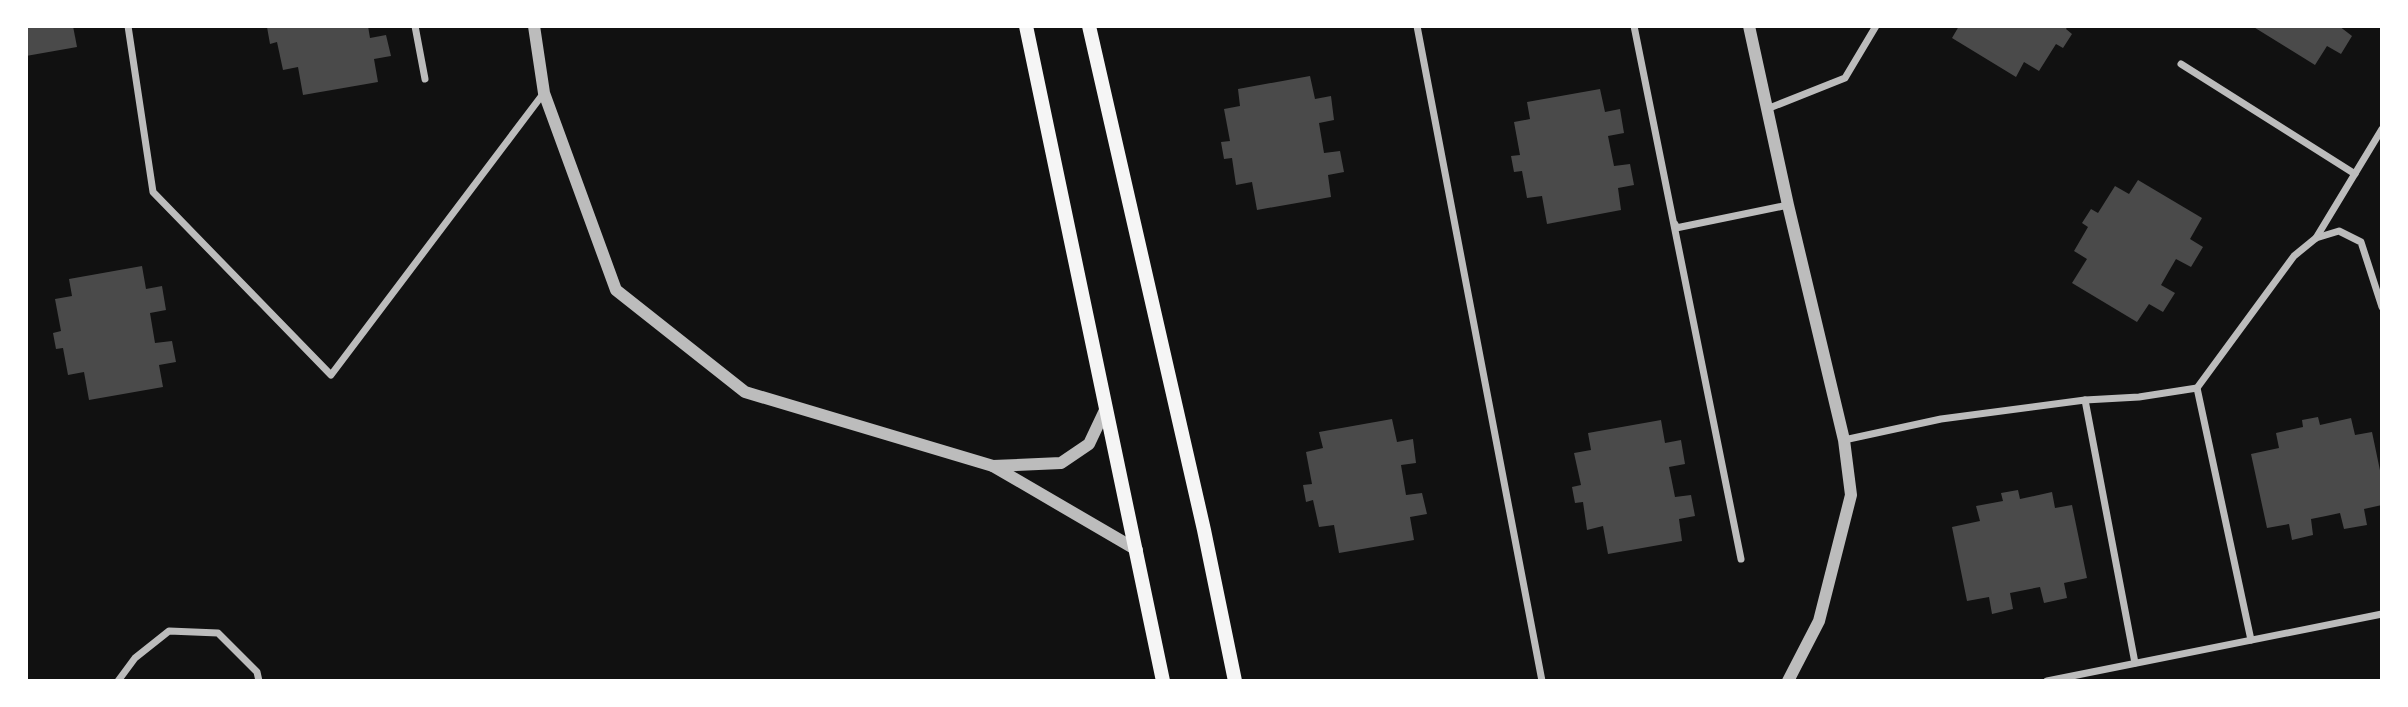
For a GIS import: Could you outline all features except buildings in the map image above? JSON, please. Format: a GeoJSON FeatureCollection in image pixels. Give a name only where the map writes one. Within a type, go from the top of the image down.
{"type":"FeatureCollection","features":[{"type":"Feature","properties":{"kind":"main road"},"geometry":{"type":"LineString","coordinates":[[1026,26],[1163,681]]}},
{"type":"Feature","properties":{"kind":"main road"},"geometry":{"type":"LineString","coordinates":[[1089,26],[1204,530],[1235,681]]}},
{"type":"Feature","properties":{"kind":"street"},"geometry":{"type":"LineString","coordinates":[[128,26],[152,192],[331,375],[544,93]]}},
{"type":"Feature","properties":{"kind":"street"},"geometry":{"type":"LineString","coordinates":[[415,26],[425,79]]}},
{"type":"Feature","properties":{"kind":"street"},"geometry":{"type":"LineString","coordinates":[[534,26],[544,93],[615,290],[745,392],[993,466],[1137,550]]}},
{"type":"Feature","properties":{"kind":"street"},"geometry":{"type":"LineString","coordinates":[[1417,26],[1542,681]]}},
{"type":"Feature","properties":{"kind":"street"},"geometry":{"type":"LineString","coordinates":[[1634,26],[1676,228],[1788,205]]}},
{"type":"Feature","properties":{"kind":"street"},"geometry":{"type":"LineString","coordinates":[[1634,26],[1741,559]]}},
{"type":"Feature","properties":{"kind":"street"},"geometry":{"type":"LineString","coordinates":[[1749,26],[1844,440],[1851,495],[1819,621],[1788,681]]}},
{"type":"Feature","properties":{"kind":"street"},"geometry":{"type":"LineString","coordinates":[[1767,108],[1844,78],[1877,26]]}},
{"type":"Feature","properties":{"kind":"street"},"geometry":{"type":"LineString","coordinates":[[2181,64],[2355,174]]}},
{"type":"Feature","properties":{"kind":"street"},"geometry":{"type":"LineString","coordinates":[[1844,440],[1941,419],[2197,388],[2294,256],[2316,238],[2382,130]]}},
{"type":"Feature","properties":{"kind":"street"},"geometry":{"type":"LineString","coordinates":[[2316,238],[2339,231],[2361,242],[2382,307]]}},
{"type":"Feature","properties":{"kind":"street"},"geometry":{"type":"LineString","coordinates":[[2197,388],[2251,640]]}},
{"type":"Feature","properties":{"kind":"street"},"geometry":{"type":"LineString","coordinates":[[2085,400],[2135,663]]}},
{"type":"Feature","properties":{"kind":"street"},"geometry":{"type":"LineString","coordinates":[[993,466],[1061,463],[1089,444],[1107,408]]}},
{"type":"Feature","properties":{"kind":"street"},"geometry":{"type":"LineString","coordinates":[[2047,681],[2382,614]]}},
{"type":"Feature","properties":{"kind":"street"},"geometry":{"type":"LineString","coordinates":[[118,681],[135,658],[169,631],[218,633],[257,672],[259,681]]}}]}
